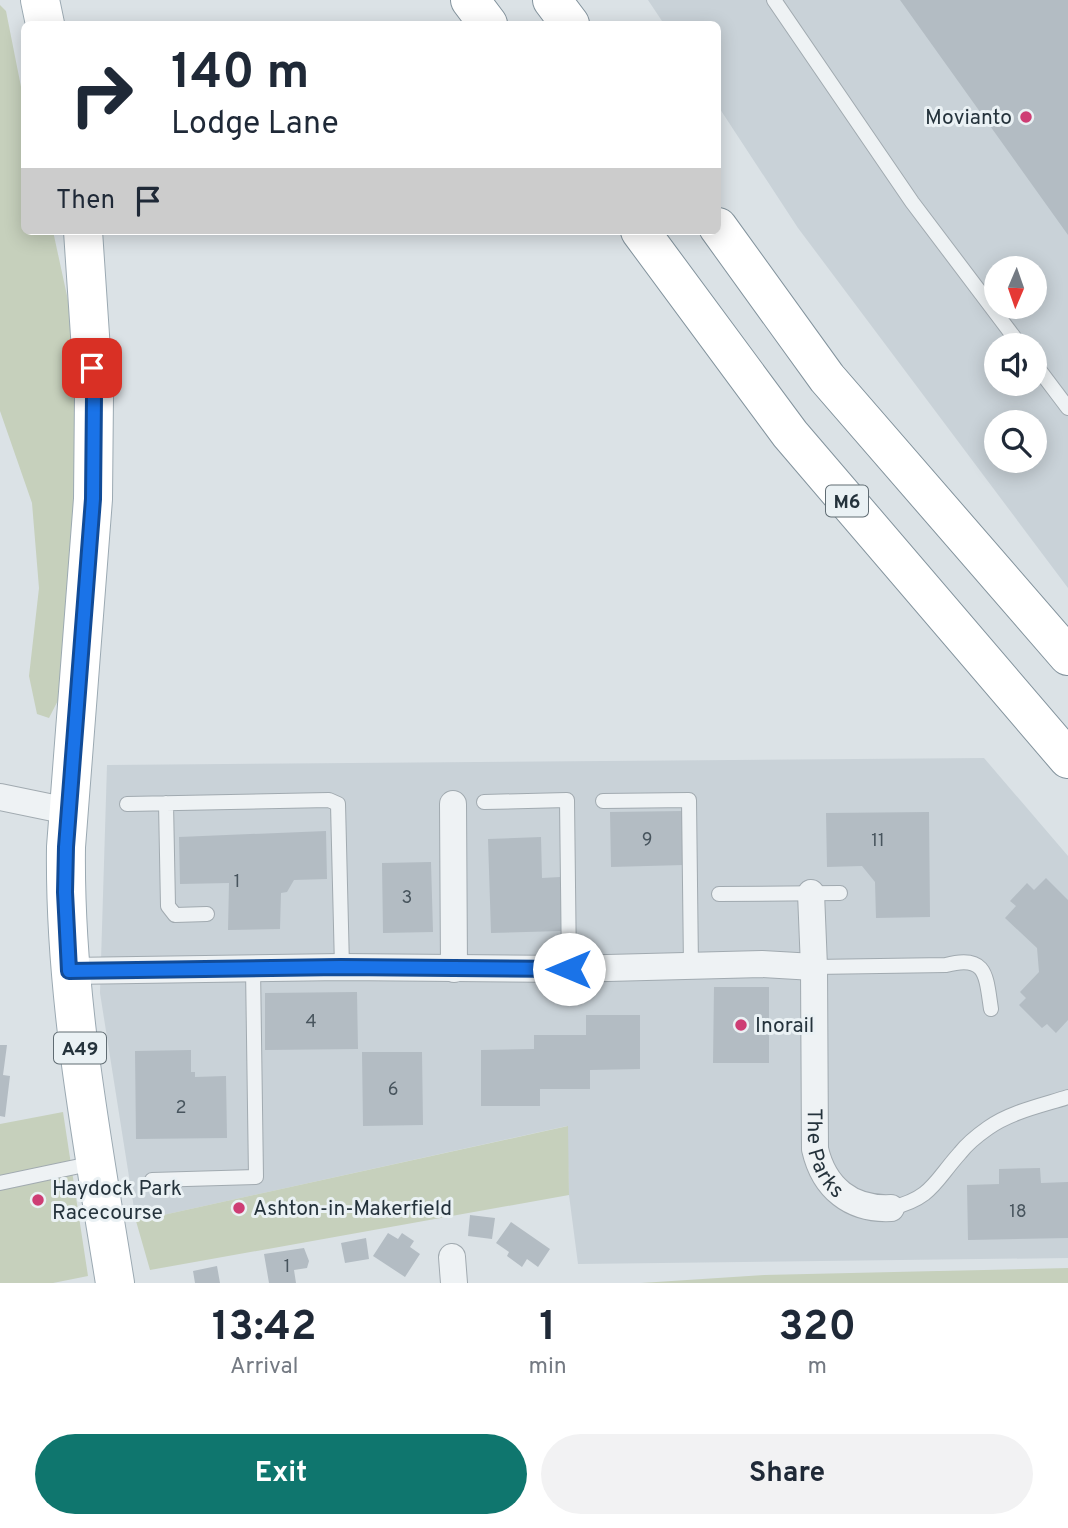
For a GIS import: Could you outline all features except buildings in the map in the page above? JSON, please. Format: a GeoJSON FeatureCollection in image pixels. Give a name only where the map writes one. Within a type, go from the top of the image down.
{"type":"FeatureCollection","features":[{"type":"Feature","properties":{"kind":"main road"},"geometry":{"type":"LineString","coordinates":[[40,0],[44,21]]}},
{"type":"Feature","properties":{"kind":"main road"},"geometry":{"type":"LineString","coordinates":[[470,0],[486,21]]}},
{"type":"Feature","properties":{"kind":"main road"},"geometry":{"type":"LineString","coordinates":[[552,0],[568,21]]}},
{"type":"Feature","properties":{"kind":"main road"},"geometry":{"type":"LineString","coordinates":[[721,231],[827,378],[1068,656]]}},
{"type":"Feature","properties":{"kind":"main road","name":"A49"},"geometry":{"type":"LineString","coordinates":[[83,235],[94,395],[93,499],[68,811],[65,892],[69,971],[115,1283]]}},
{"type":"Feature","properties":{"kind":"main road","name":"M6"},"geometry":{"type":"LineString","coordinates":[[643,235],[790,434],[1068,759]]}},
{"type":"Feature","properties":{"kind":"street"},"geometry":{"type":"LineString","coordinates":[[0,796],[68,811]]}},
{"type":"Feature","properties":{"kind":"street"},"geometry":{"type":"LineString","coordinates":[[453,804],[454,969]]}},
{"type":"Feature","properties":{"kind":"street","name":"The Parks"},"geometry":{"type":"LineString","coordinates":[[811,893],[815,1149],[818,1163],[837,1192],[849,1201],[876,1209],[891,1208]]}},
{"type":"Feature","properties":{"kind":"street"},"geometry":{"type":"LineString","coordinates":[[69,971],[341,967],[691,968],[762,964],[814,967]]}},
{"type":"Feature","properties":{"kind":"street"},"geometry":{"type":"LineString","coordinates":[[452,1257],[454,1283]]}},
{"type":"Feature","properties":{"kind":"lane"},"geometry":{"type":"LineString","coordinates":[[774,0],[912,202],[1011,333]]}},
{"type":"Feature","properties":{"kind":"lane"},"geometry":{"type":"LineString","coordinates":[[1047,380],[1068,408]]}},
{"type":"Feature","properties":{"kind":"lane"},"geometry":{"type":"LineString","coordinates":[[127,804],[329,800],[338,804],[341,967]]}},
{"type":"Feature","properties":{"kind":"lane"},"geometry":{"type":"LineString","coordinates":[[484,802],[568,800],[569,969]]}},
{"type":"Feature","properties":{"kind":"lane"},"geometry":{"type":"LineString","coordinates":[[603,801],[689,800],[691,968]]}},
{"type":"Feature","properties":{"kind":"lane"},"geometry":{"type":"LineString","coordinates":[[166,803],[168,906],[175,915],[207,914]]}},
{"type":"Feature","properties":{"kind":"lane"},"geometry":{"type":"LineString","coordinates":[[719,894],[840,893]]}},
{"type":"Feature","properties":{"kind":"lane"},"geometry":{"type":"LineString","coordinates":[[814,967],[946,965],[961,961],[976,963],[985,973],[990,1009]]}},
{"type":"Feature","properties":{"kind":"lane"},"geometry":{"type":"LineString","coordinates":[[152,1180],[256,1177],[253,968]]}},
{"type":"Feature","properties":{"kind":"lane","name":"The Parks"},"geometry":{"type":"LineString","coordinates":[[891,1208],[920,1197],[934,1187],[961,1151],[990,1126],[1068,1097]]}},
{"type":"Feature","properties":{"kind":"lane"},"geometry":{"type":"LineString","coordinates":[[0,1183],[96,1163]]}},
{"type":"Feature","properties":{"kind":"shaded area"},"geometry":{"type":"Polygon","coordinates":[[[648,0],[1068,0],[1068,588],[798,228],[721,111],[721,21],[662,21],[648,0]]]}},
{"type":"Feature","properties":{"kind":"shaded area"},"geometry":{"type":"Polygon","coordinates":[[[984,758],[1068,856],[1068,1258],[578,1264],[569,1195],[567,1126],[136,1221],[100,993],[107,765],[984,758]]]}},
{"type":"Feature","properties":{"kind":"green space"},"geometry":{"type":"Polygon","coordinates":[[[0,5],[6,11],[21,87],[21,235],[54,235],[77,342],[73,671],[49,718],[37,714],[29,676],[39,588],[32,503],[0,411],[0,5]]]}},
{"type":"Feature","properties":{"kind":"green space","name":"Haydock Park Racecourse"},"geometry":{"type":"Polygon","coordinates":[[[63,1112],[88,1276],[53,1283],[0,1283],[0,1124],[63,1112]]]}},
{"type":"Feature","properties":{"kind":"green space"},"geometry":{"type":"Polygon","coordinates":[[[568,1126],[569,1195],[150,1270],[136,1221],[568,1126]]]}},
{"type":"Feature","properties":{"kind":"green space"},"geometry":{"type":"Polygon","coordinates":[[[1068,1268],[1068,1283],[641,1283],[764,1275],[1068,1268]]]}},
{"type":"Feature","properties":{"kind":"place","name":"Movianto"},"geometry":{"type":"Point","coordinates":[1026,117]}},
{"type":"Feature","properties":{"kind":"place","name":"Inorail"},"geometry":{"type":"Point","coordinates":[741,1025]}},
{"type":"Feature","properties":{"kind":"place","name":"Haydock Park Racecourse"},"geometry":{"type":"Point","coordinates":[38,1200]}},
{"type":"Feature","properties":{"kind":"place","name":"Ashton-in-Makerfield"},"geometry":{"type":"Point","coordinates":[239,1208]}},
{"type":"Feature","properties":{"kind":"route"},"geometry":{"type":"LineString","coordinates":[[92,368],[93,499],[66,847],[69,971],[341,967],[569,969]]}}]}
